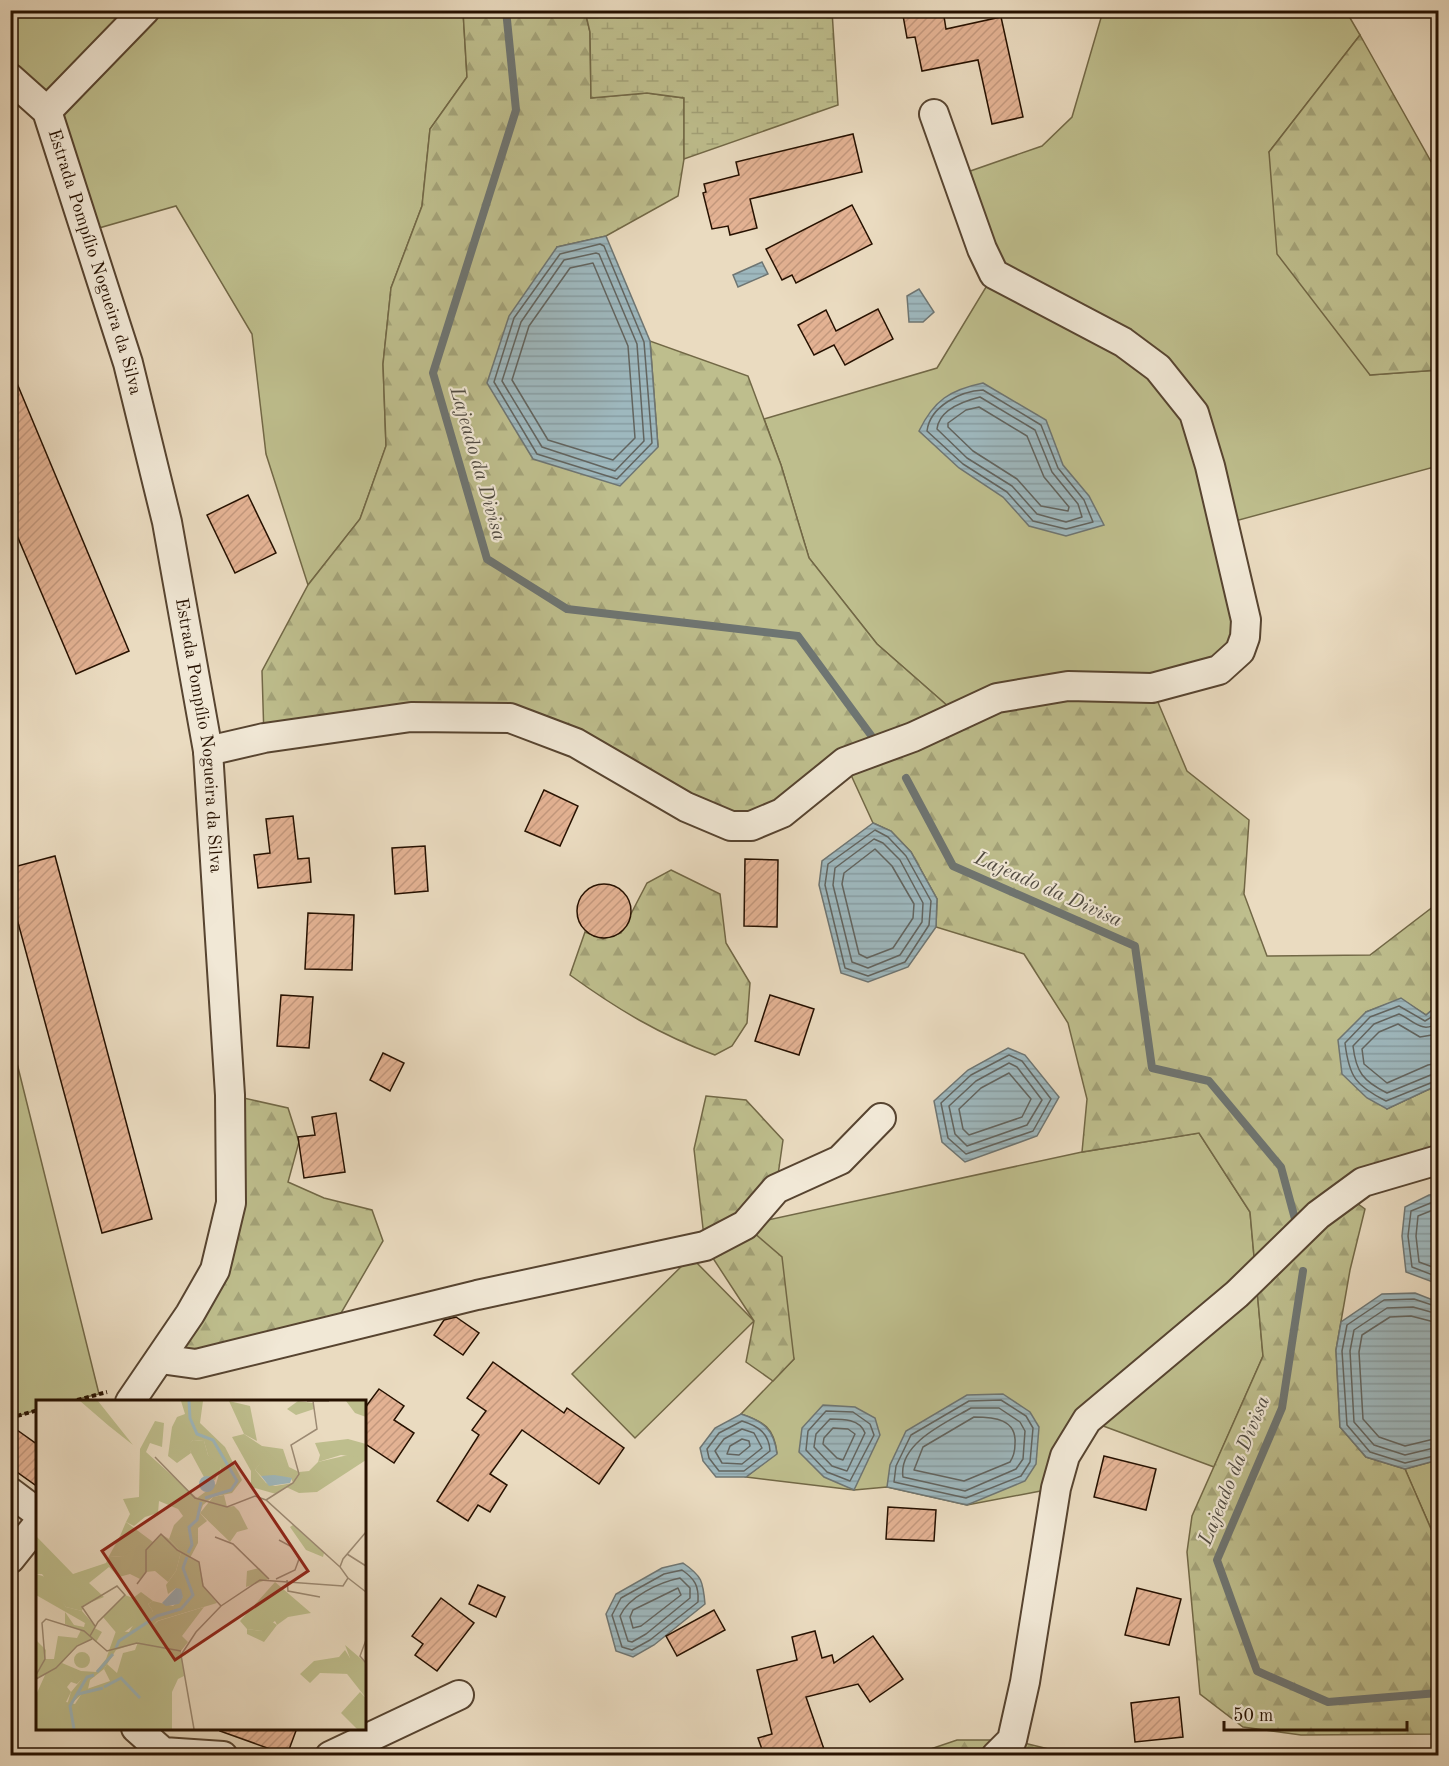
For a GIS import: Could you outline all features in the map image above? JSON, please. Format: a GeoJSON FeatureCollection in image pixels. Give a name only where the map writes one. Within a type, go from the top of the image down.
{"type":"FeatureCollection","features":[{"type":"Feature","properties":{"kind":"street"},"geometry":{"type":"LineString","coordinates":[[47,111],[145,10]]}},
{"type":"Feature","properties":{"kind":"street","name":"Estrada Pompílio Nogueira da Silva"},"geometry":{"type":"LineString","coordinates":[[10,78],[47,111],[128,363],[167,522],[208,751],[230,1095],[231,1203],[215,1270],[160,1359],[131,1400]]}},
{"type":"Feature","properties":{"kind":"street"},"geometry":{"type":"LineString","coordinates":[[208,751],[264,738],[411,717],[510,718],[576,743],[686,807],[731,826],[751,826],[782,813],[845,762],[913,737],[997,698],[1068,686],[1152,688],[1218,670],[1240,651],[1245,637],[1246,620],[1210,466],[1194,413],[1158,368],[1123,342],[994,274],[982,249],[934,114]]}},
{"type":"Feature","properties":{"kind":"street"},"geometry":{"type":"LineString","coordinates":[[160,1359],[196,1364],[477,1295],[705,1246],[745,1225],[776,1189],[840,1160],[881,1118]]}},
{"type":"Feature","properties":{"kind":"street"},"geometry":{"type":"LineString","coordinates":[[996,1755],[1012,1740],[1025,1682],[1056,1488],[1065,1456],[1087,1420],[1237,1294],[1318,1215],[1362,1182],[1438,1160]]}},
{"type":"Feature","properties":{"kind":"street"},"geometry":{"type":"LineString","coordinates":[[10,1492],[36,1512]]}},
{"type":"Feature","properties":{"kind":"street"},"geometry":{"type":"LineString","coordinates":[[10,1559],[36,1526]]}},
{"type":"Feature","properties":{"kind":"street"},"geometry":{"type":"LineString","coordinates":[[330,1755],[459,1695]]}},
{"type":"Feature","properties":{"kind":"street"},"geometry":{"type":"LineString","coordinates":[[138,1730],[163,1752],[223,1755]]}},
{"type":"Feature","properties":{"kind":"path"},"geometry":{"type":"LineString","coordinates":[[10,1418],[36,1411]]}},
{"type":"Feature","properties":{"kind":"green space"},"geometry":{"type":"Polygon","coordinates":[[[11,11],[463,11],[467,77],[430,129],[422,206],[391,288],[383,364],[386,446],[360,519],[308,585],[266,454],[252,334],[176,206],[85,232],[47,111],[11,78],[11,11]]]}},
{"type":"Feature","properties":{"kind":"green space"},"geometry":{"type":"Polygon","coordinates":[[[463,11],[585,11],[590,32],[591,98],[647,93],[684,98],[684,159],[678,196],[606,236],[557,247],[658,447],[650,341],[748,376],[781,465],[809,558],[877,644],[958,715],[1152,688],[1187,771],[1249,820],[1244,894],[1267,956],[1370,955],[1438,903],[1438,1005],[1426,1015],[1401,999],[1366,1012],[1387,1109],[1438,1085],[1438,1160],[1346,1195],[1365,1209],[1350,1270],[1336,1350],[1340,1427],[1366,1457],[1405,1469],[1438,1545],[1438,1734],[1301,1735],[1243,1727],[1200,1694],[1187,1552],[1192,1516],[1263,1356],[1250,1212],[1199,1133],[1082,1152],[1087,1099],[1068,1023],[1024,954],[936,927],[937,899],[911,852],[891,831],[873,823],[845,762],[751,826],[490,718],[264,738],[262,671],[308,585],[360,519],[386,446],[383,364],[391,288],[422,206],[430,129],[467,77],[463,11]]]}},
{"type":"Feature","properties":{"kind":"green space"},"geometry":{"type":"Polygon","coordinates":[[[585,11],[832,11],[838,105],[684,159],[684,98],[647,93],[591,98],[590,32],[585,11]]]}},
{"type":"Feature","properties":{"kind":"green space"},"geometry":{"type":"Polygon","coordinates":[[[1103,11],[1346,11],[1360,35],[1269,152],[1370,375],[1438,370],[1438,466],[1224,524],[1246,620],[1219,670],[958,715],[877,644],[809,558],[781,465],[764,419],[937,368],[994,274],[956,176],[1042,146],[1072,117],[1103,11]]]}},
{"type":"Feature","properties":{"kind":"green space"},"geometry":{"type":"Polygon","coordinates":[[[1360,35],[1438,174],[1438,370],[1370,375],[1277,254],[1269,152],[1360,35]]]}},
{"type":"Feature","properties":{"kind":"green space"},"geometry":{"type":"Polygon","coordinates":[[[671,870],[720,894],[726,943],[750,983],[747,1023],[732,1046],[715,1055],[676,1039],[640,1020],[570,975],[585,932],[603,939],[621,933],[647,883],[671,870]]]}},
{"type":"Feature","properties":{"kind":"green space"},"geometry":{"type":"Polygon","coordinates":[[[11,1039],[99,1394],[74,1400],[36,1400],[36,1410],[11,1418],[11,1039]]]}},
{"type":"Feature","properties":{"kind":"green space"},"geometry":{"type":"Polygon","coordinates":[[[230,1095],[288,1108],[299,1142],[288,1182],[324,1198],[372,1210],[383,1241],[330,1332],[160,1359],[215,1270],[230,1095]]]}},
{"type":"Feature","properties":{"kind":"green space"},"geometry":{"type":"Polygon","coordinates":[[[706,1096],[746,1100],[783,1140],[776,1189],[745,1225],[782,1257],[794,1359],[773,1381],[746,1362],[754,1321],[705,1246],[694,1149],[706,1096]]]}},
{"type":"Feature","properties":{"kind":"green space"},"geometry":{"type":"Polygon","coordinates":[[[1199,1133],[1250,1212],[1263,1356],[1214,1467],[1087,1420],[1056,1488],[967,1505],[887,1487],[854,1490],[746,1477],[777,1453],[770,1431],[762,1423],[741,1414],[794,1359],[745,1225],[1082,1152],[1199,1133]]]}},
{"type":"Feature","properties":{"kind":"green space"},"geometry":{"type":"Polygon","coordinates":[[[691,1257],[754,1321],[635,1438],[572,1374],[691,1257]]]}},
{"type":"Feature","properties":{"kind":"green space"},"geometry":{"type":"Polygon","coordinates":[[[1438,1460],[1438,1545],[1405,1469],[1438,1460]]]}},
{"type":"Feature","properties":{"kind":"green space"},"geometry":{"type":"Polygon","coordinates":[[[957,1740],[1012,1740],[1073,1755],[910,1756],[957,1740]]]}},
{"type":"Feature","properties":{"kind":"water"},"geometry":{"type":"Polygon","coordinates":[[[606,236],[650,341],[658,447],[620,486],[533,459],[487,383],[509,316],[557,247],[606,236]]]}},
{"type":"Feature","properties":{"kind":"water"},"geometry":{"type":"Polygon","coordinates":[[[762,262],[768,274],[738,287],[733,275],[762,262]]]}},
{"type":"Feature","properties":{"kind":"water"},"geometry":{"type":"Polygon","coordinates":[[[919,289],[934,312],[923,322],[909,322],[907,296],[919,289]]]}},
{"type":"Feature","properties":{"kind":"water"},"geometry":{"type":"Polygon","coordinates":[[[983,383],[1046,420],[1063,465],[1089,496],[1104,525],[1066,536],[1029,526],[1003,497],[959,468],[919,431],[931,411],[944,398],[961,389],[983,383]]]}},
{"type":"Feature","properties":{"kind":"water"},"geometry":{"type":"Polygon","coordinates":[[[873,823],[891,831],[911,852],[937,899],[936,927],[908,967],[868,982],[841,973],[819,885],[822,861],[873,823]]]}},
{"type":"Feature","properties":{"kind":"water"},"geometry":{"type":"Polygon","coordinates":[[[1401,998],[1426,1015],[1438,1005],[1438,1085],[1387,1109],[1367,1098],[1342,1074],[1338,1040],[1366,1012],[1401,998]]]}},
{"type":"Feature","properties":{"kind":"water"},"geometry":{"type":"Polygon","coordinates":[[[1008,1048],[1025,1055],[1059,1097],[1037,1136],[965,1162],[942,1142],[934,1101],[968,1070],[1008,1048]]]}},
{"type":"Feature","properties":{"kind":"water"},"geometry":{"type":"Polygon","coordinates":[[[1438,1194],[1438,1284],[1406,1272],[1402,1236],[1405,1207],[1429,1195],[1438,1194]]]}},
{"type":"Feature","properties":{"kind":"water"},"geometry":{"type":"Polygon","coordinates":[[[1415,1293],[1438,1302],[1438,1460],[1405,1469],[1366,1457],[1340,1427],[1336,1350],[1341,1322],[1382,1294],[1415,1293]]]}},
{"type":"Feature","properties":{"kind":"water"},"geometry":{"type":"Polygon","coordinates":[[[1003,1394],[1030,1412],[1039,1427],[1036,1464],[1025,1481],[967,1505],[887,1487],[890,1465],[906,1431],[967,1395],[1003,1394]]]}},
{"type":"Feature","properties":{"kind":"water"},"geometry":{"type":"Polygon","coordinates":[[[823,1405],[855,1407],[875,1418],[880,1435],[854,1490],[824,1477],[799,1452],[802,1428],[823,1405]]]}},
{"type":"Feature","properties":{"kind":"water"},"geometry":{"type":"Polygon","coordinates":[[[741,1414],[766,1427],[773,1438],[777,1454],[746,1477],[716,1477],[703,1461],[700,1448],[715,1428],[741,1414]]]}},
{"type":"Feature","properties":{"kind":"water"},"geometry":{"type":"Polygon","coordinates":[[[683,1563],[698,1576],[705,1604],[654,1645],[633,1657],[616,1651],[606,1614],[616,1594],[662,1568],[683,1563]]]}},
{"type":"Feature","properties":{"kind":"building"},"geometry":{"type":"Polygon","coordinates":[[[902,10],[943,10],[946,29],[1001,17],[1023,117],[992,124],[978,60],[922,71],[915,37],[907,38],[902,10]]]}},
{"type":"Feature","properties":{"kind":"building"},"geometry":{"type":"Polygon","coordinates":[[[853,134],[862,172],[750,199],[757,228],[730,235],[728,226],[712,229],[703,193],[706,192],[704,184],[739,175],[736,162],[853,134]]]}},
{"type":"Feature","properties":{"kind":"building"},"geometry":{"type":"Polygon","coordinates":[[[852,205],[872,244],[796,283],[792,275],[782,280],[766,249],[852,205]]]}},
{"type":"Feature","properties":{"kind":"building"},"geometry":{"type":"Polygon","coordinates":[[[878,309],[893,339],[845,365],[834,345],[814,355],[798,325],[826,310],[836,331],[878,309]]]}},
{"type":"Feature","properties":{"kind":"building"},"geometry":{"type":"Polygon","coordinates":[[[11,369],[129,651],[76,674],[10,519],[11,369]]]}},
{"type":"Feature","properties":{"kind":"building"},"geometry":{"type":"Polygon","coordinates":[[[248,495],[276,553],[235,573],[207,515],[248,495]]]}},
{"type":"Feature","properties":{"kind":"building"},"geometry":{"type":"Polygon","coordinates":[[[544,790],[578,806],[560,846],[525,831],[544,790]]]}},
{"type":"Feature","properties":{"kind":"building"},"geometry":{"type":"Polygon","coordinates":[[[293,816],[298,859],[309,858],[311,882],[258,888],[254,855],[270,853],[266,819],[293,816]]]}},
{"type":"Feature","properties":{"kind":"building"},"geometry":{"type":"Polygon","coordinates":[[[425,846],[428,891],[395,894],[392,848],[425,846]]]}},
{"type":"Feature","properties":{"kind":"building"},"geometry":{"type":"Polygon","coordinates":[[[55,856],[152,1219],[102,1233],[10,893],[10,868],[55,856]]]}},
{"type":"Feature","properties":{"kind":"building"},"geometry":{"type":"Polygon","coordinates":[[[745,859],[778,860],[777,927],[744,926],[745,859]]]}},
{"type":"Feature","properties":{"kind":"building"},"geometry":{"type":"Polygon","coordinates":[[[604,884],[614,886],[623,892],[629,901],[631,911],[629,921],[623,930],[614,936],[604,938],[594,936],[585,930],[579,921],[577,911],[579,901],[585,892],[594,886],[604,884]]]}},
{"type":"Feature","properties":{"kind":"building"},"geometry":{"type":"Polygon","coordinates":[[[308,913],[354,915],[352,970],[305,969],[308,913]]]}},
{"type":"Feature","properties":{"kind":"building"},"geometry":{"type":"Polygon","coordinates":[[[281,995],[313,997],[309,1048],[277,1046],[281,995]]]}},
{"type":"Feature","properties":{"kind":"building"},"geometry":{"type":"Polygon","coordinates":[[[770,995],[814,1009],[799,1055],[755,1041],[770,995]]]}},
{"type":"Feature","properties":{"kind":"building"},"geometry":{"type":"Polygon","coordinates":[[[383,1053],[404,1063],[390,1091],[370,1080],[383,1053]]]}},
{"type":"Feature","properties":{"kind":"building"},"geometry":{"type":"Polygon","coordinates":[[[336,1113],[345,1172],[304,1178],[298,1137],[315,1135],[312,1117],[336,1113]]]}},
{"type":"Feature","properties":{"kind":"building"},"geometry":{"type":"Polygon","coordinates":[[[456,1317],[479,1333],[463,1355],[434,1335],[444,1320],[456,1317]]]}},
{"type":"Feature","properties":{"kind":"building"},"geometry":{"type":"Polygon","coordinates":[[[493,1362],[564,1413],[567,1408],[624,1448],[599,1484],[522,1430],[490,1474],[507,1485],[490,1512],[478,1505],[468,1521],[437,1501],[479,1435],[472,1430],[486,1411],[467,1398],[493,1362]]]}},
{"type":"Feature","properties":{"kind":"building"},"geometry":{"type":"Polygon","coordinates":[[[379,1389],[404,1406],[394,1420],[414,1433],[394,1463],[366,1444],[366,1406],[379,1389]]]}},
{"type":"Feature","properties":{"kind":"building"},"geometry":{"type":"Polygon","coordinates":[[[10,1425],[36,1444],[36,1486],[10,1467],[10,1425]]]}},
{"type":"Feature","properties":{"kind":"building"},"geometry":{"type":"Polygon","coordinates":[[[1104,1456],[1156,1469],[1146,1510],[1094,1497],[1104,1456]]]}},
{"type":"Feature","properties":{"kind":"building"},"geometry":{"type":"Polygon","coordinates":[[[888,1507],[936,1510],[934,1541],[886,1539],[888,1507]]]}},
{"type":"Feature","properties":{"kind":"building"},"geometry":{"type":"Polygon","coordinates":[[[478,1585],[505,1597],[496,1617],[469,1604],[478,1585]]]}},
{"type":"Feature","properties":{"kind":"building"},"geometry":{"type":"Polygon","coordinates":[[[1137,1588],[1181,1599],[1169,1645],[1125,1635],[1137,1588]]]}},
{"type":"Feature","properties":{"kind":"building"},"geometry":{"type":"Polygon","coordinates":[[[441,1598],[474,1623],[437,1671],[415,1655],[423,1644],[412,1636],[441,1598]]]}},
{"type":"Feature","properties":{"kind":"building"},"geometry":{"type":"Polygon","coordinates":[[[714,1610],[725,1630],[677,1656],[666,1636],[714,1610]]]}},
{"type":"Feature","properties":{"kind":"building"},"geometry":{"type":"Polygon","coordinates":[[[815,1631],[822,1658],[832,1655],[834,1663],[873,1636],[903,1679],[870,1702],[858,1684],[806,1697],[826,1755],[764,1755],[758,1738],[772,1734],[757,1670],[797,1660],[792,1637],[815,1631]]]}},
{"type":"Feature","properties":{"kind":"building"},"geometry":{"type":"Polygon","coordinates":[[[1179,1697],[1183,1737],[1135,1742],[1131,1703],[1179,1697]]]}},
{"type":"Feature","properties":{"kind":"building"},"geometry":{"type":"Polygon","coordinates":[[[220,1730],[296,1730],[287,1755],[220,1730]]]}},
{"type":"Feature","properties":{"kind":"waterway","name":"Lajeado da Divisa"},"geometry":{"type":"LineString","coordinates":[[506,10],[516,110],[433,373],[487,559],[567,609],[798,636],[873,738]]}},
{"type":"Feature","properties":{"kind":"waterway","name":"Lajeado da Divisa"},"geometry":{"type":"LineString","coordinates":[[906,778],[953,866],[1135,946],[1152,1068],[1209,1081],[1281,1167],[1295,1219]]}},
{"type":"Feature","properties":{"kind":"waterway","name":"Lajeado da Divisa"},"geometry":{"type":"LineString","coordinates":[[1303,1271],[1282,1408],[1217,1560],[1257,1671],[1328,1702],[1438,1693]]}}]}
